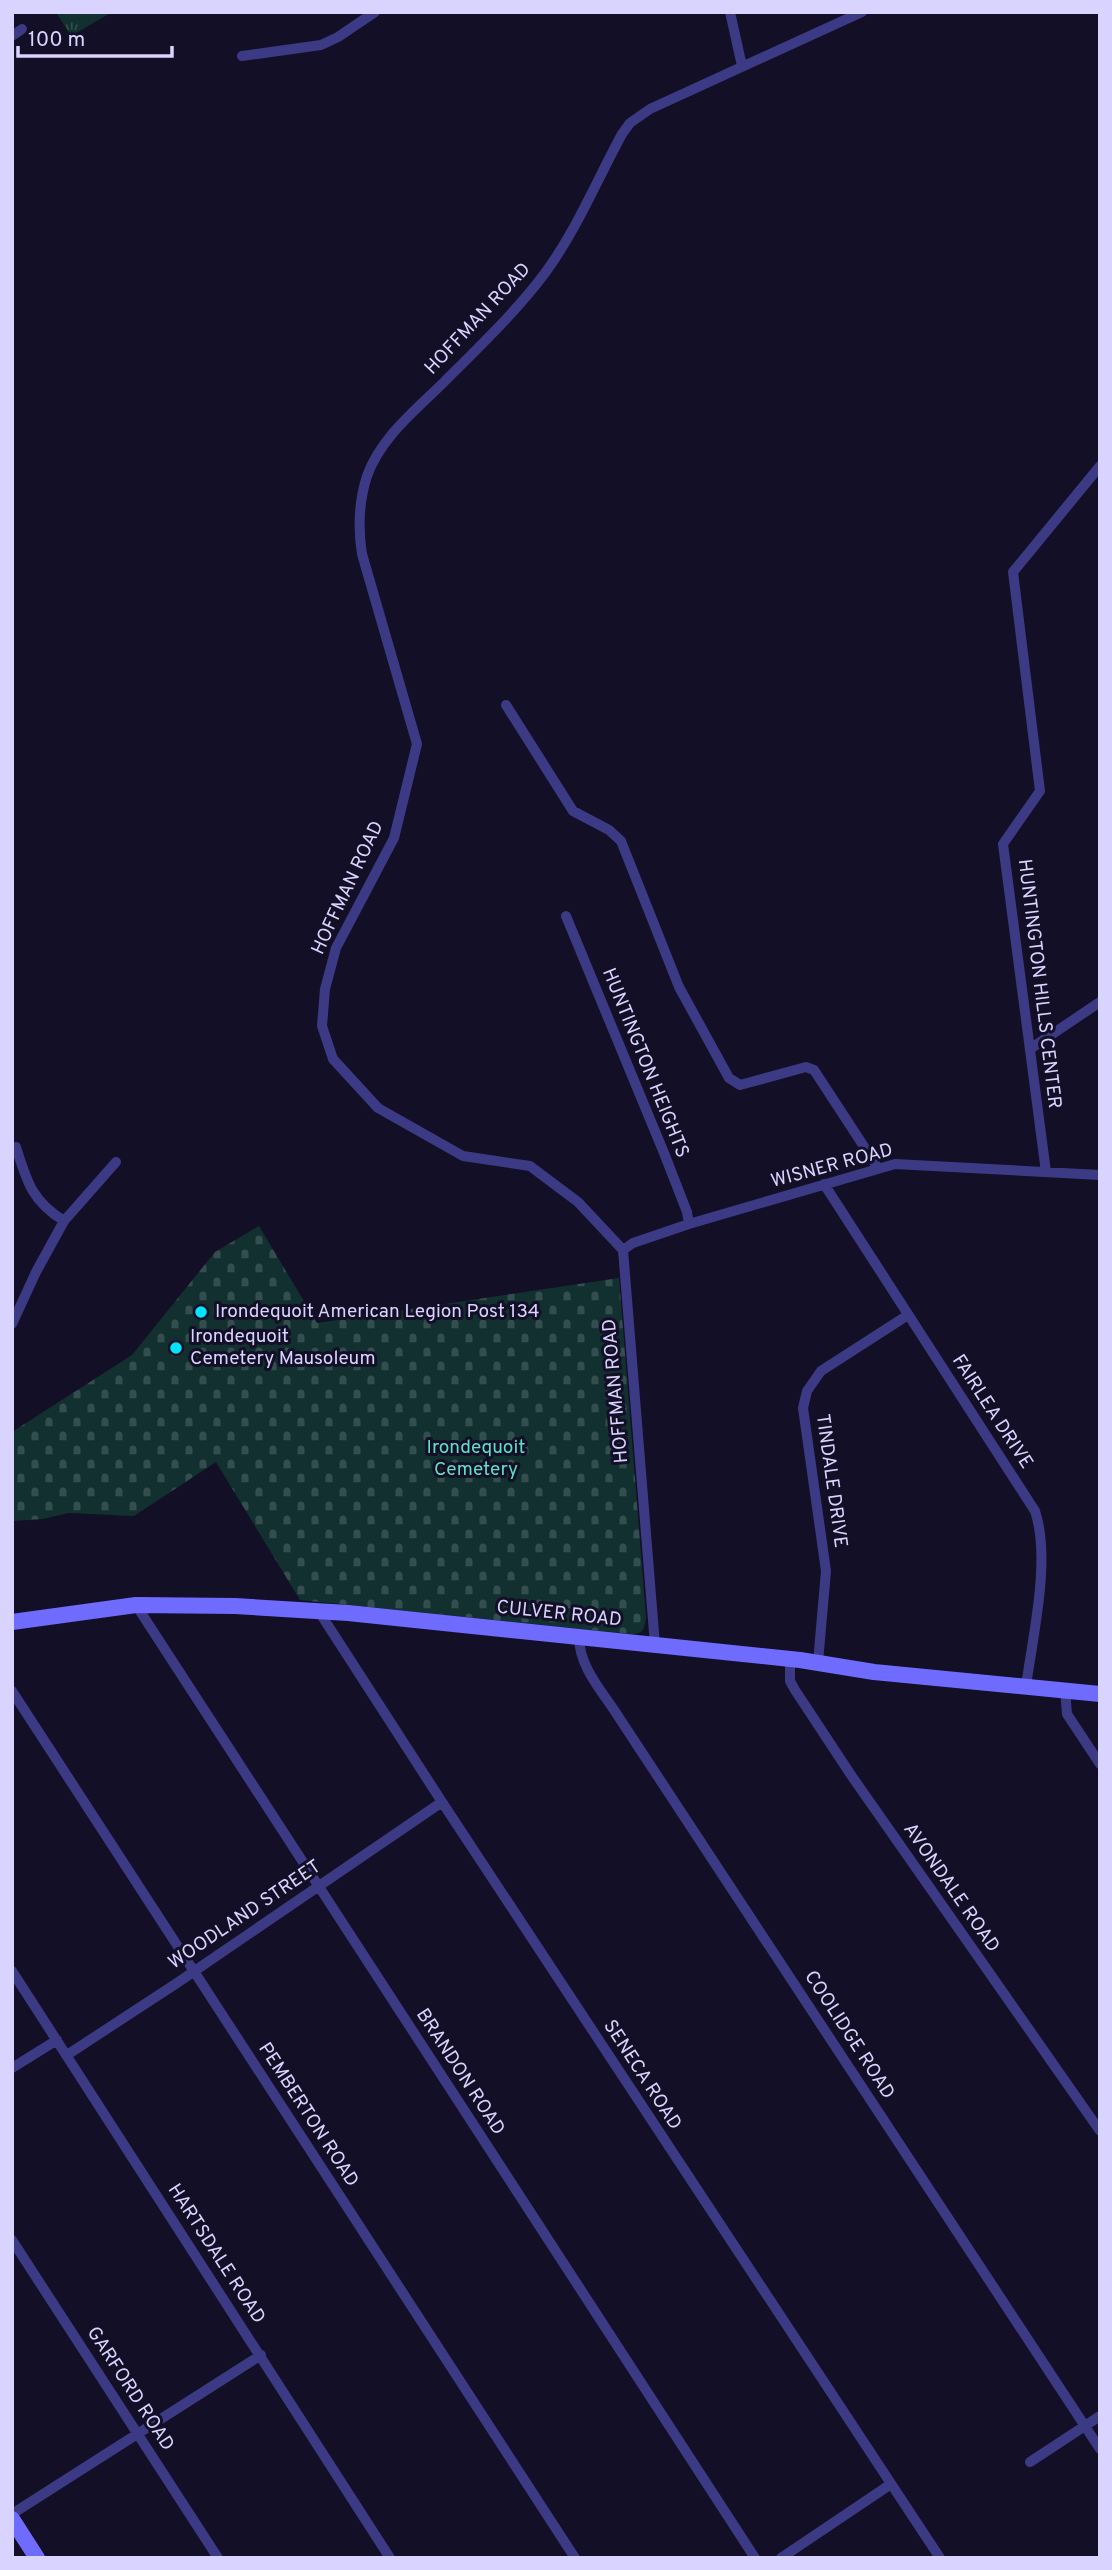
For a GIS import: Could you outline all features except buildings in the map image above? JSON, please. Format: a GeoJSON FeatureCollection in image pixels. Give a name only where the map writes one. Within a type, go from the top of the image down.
{"type":"FeatureCollection","features":[{"type":"Feature","properties":{"kind":"main road","name":"CULVER ROAD"},"geometry":{"type":"LineString","coordinates":[[12,1622],[136,1605],[190,1604],[318,1610],[818,1662],[874,1672],[1100,1694]]}},
{"type":"Feature","properties":{"kind":"main road"},"geometry":{"type":"LineString","coordinates":[[12,2519],[37,2558]]}},
{"type":"Feature","properties":{"kind":"street"},"geometry":{"type":"LineString","coordinates":[[242,56],[321,45],[375,12]]}},
{"type":"Feature","properties":{"kind":"street"},"geometry":{"type":"LineString","coordinates":[[730,12],[742,66]]}},
{"type":"Feature","properties":{"kind":"street","name":"HOFFMAN ROAD"},"geometry":{"type":"LineString","coordinates":[[654,1646],[624,1250],[578,1202],[530,1166],[463,1156],[378,1108],[333,1059],[322,1026],[324,989],[336,948],[394,838],[417,744],[362,554],[359,539],[362,497],[375,460],[396,429],[519,306],[546,272],[567,240],[630,123],[650,109],[862,12]]}},
{"type":"Feature","properties":{"kind":"street"},"geometry":{"type":"LineString","coordinates":[[12,36],[22,29]]}},
{"type":"Feature","properties":{"kind":"street","name":"HUNTINGTON HILLS CENTER"},"geometry":{"type":"LineString","coordinates":[[1046,1172],[1003,844],[1040,791],[1013,572],[1100,466]]}},
{"type":"Feature","properties":{"kind":"street"},"geometry":{"type":"LineString","coordinates":[[506,705],[573,811],[609,830],[621,841],[679,988],[729,1078],[740,1086],[806,1067],[814,1070],[878,1168]]}},
{"type":"Feature","properties":{"kind":"street","name":"HUNTINGTON HEIGHTS"},"geometry":{"type":"LineString","coordinates":[[566,916],[664,1153],[689,1224]]}},
{"type":"Feature","properties":{"kind":"street"},"geometry":{"type":"LineString","coordinates":[[1030,1049],[1100,1002]]}},
{"type":"Feature","properties":{"kind":"street"},"geometry":{"type":"LineString","coordinates":[[16,1147],[32,1192],[44,1207],[65,1221]]}},
{"type":"Feature","properties":{"kind":"street"},"geometry":{"type":"LineString","coordinates":[[12,1324],[41,1263],[65,1221],[116,1162]]}},
{"type":"Feature","properties":{"kind":"street","name":"WISNER ROAD"},"geometry":{"type":"LineString","coordinates":[[624,1250],[633,1243],[689,1224],[895,1164],[1100,1175]]}},
{"type":"Feature","properties":{"kind":"street","name":"FAIRLEA DRIVE"},"geometry":{"type":"LineString","coordinates":[[824,1184],[1031,1503],[1040,1526],[1042,1562],[1026,1686]]}},
{"type":"Feature","properties":{"kind":"street","name":"TINDALE DRIVE"},"geometry":{"type":"LineString","coordinates":[[818,1662],[826,1571],[804,1425],[804,1399],[810,1383],[821,1371],[908,1315]]}},
{"type":"Feature","properties":{"kind":"street","name":"BRANDON ROAD"},"geometry":{"type":"LineString","coordinates":[[136,1605],[755,2558]]}},
{"type":"Feature","properties":{"kind":"street","name":"SENECA ROAD"},"geometry":{"type":"LineString","coordinates":[[318,1610],[940,2558]]}},
{"type":"Feature","properties":{"kind":"street","name":"COOLIDGE ROAD"},"geometry":{"type":"LineString","coordinates":[[579,1637],[583,1662],[1100,2449]]}},
{"type":"Feature","properties":{"kind":"street","name":"AVONDALE ROAD"},"geometry":{"type":"LineString","coordinates":[[790,1659],[790,1681],[795,1690],[1100,2131]]}},
{"type":"Feature","properties":{"kind":"street"},"geometry":{"type":"LineString","coordinates":[[1065,1690],[1067,1714],[1100,1764]]}},
{"type":"Feature","properties":{"kind":"street","name":"PEMBERTON ROAD"},"geometry":{"type":"LineString","coordinates":[[12,1691],[575,2558]]}},
{"type":"Feature","properties":{"kind":"street","name":"WOODLAND STREET"},"geometry":{"type":"LineString","coordinates":[[66,2055],[442,1802]]}},
{"type":"Feature","properties":{"kind":"street","name":"HARTSDALE ROAD"},"geometry":{"type":"LineString","coordinates":[[12,1971],[390,2558]]}},
{"type":"Feature","properties":{"kind":"street"},"geometry":{"type":"LineString","coordinates":[[12,2068],[57,2040]]}},
{"type":"Feature","properties":{"kind":"street","name":"GARFORD ROAD"},"geometry":{"type":"LineString","coordinates":[[12,2240],[218,2558]]}},
{"type":"Feature","properties":{"kind":"street"},"geometry":{"type":"LineString","coordinates":[[12,2514],[261,2355]]}},
{"type":"Feature","properties":{"kind":"street"},"geometry":{"type":"LineString","coordinates":[[1030,2462],[1100,2416]]}},
{"type":"Feature","properties":{"kind":"street"},"geometry":{"type":"LineString","coordinates":[[781,2558],[891,2484]]}},
{"type":"Feature","properties":{"kind":"green space"},"geometry":{"type":"Polygon","coordinates":[[[56,12],[112,12],[71,36],[56,12]]]}},
{"type":"Feature","properties":{"kind":"green space","name":"Irondequoit Cemetery"},"geometry":{"type":"Polygon","coordinates":[[[259,1226],[317,1323],[619,1278],[646,1617],[641,1632],[631,1634],[300,1600],[216,1462],[134,1516],[68,1513],[43,1519],[12,1521],[12,1432],[132,1355],[215,1252],[259,1226]]]}},
{"type":"Feature","properties":{"kind":"place","name":"Irondequoit American Legion Post 134"},"geometry":{"type":"Point","coordinates":[201,1312]}},
{"type":"Feature","properties":{"kind":"place","name":"Irondequoit Cemetery Mausoleum"},"geometry":{"type":"Point","coordinates":[176,1348]}}]}
